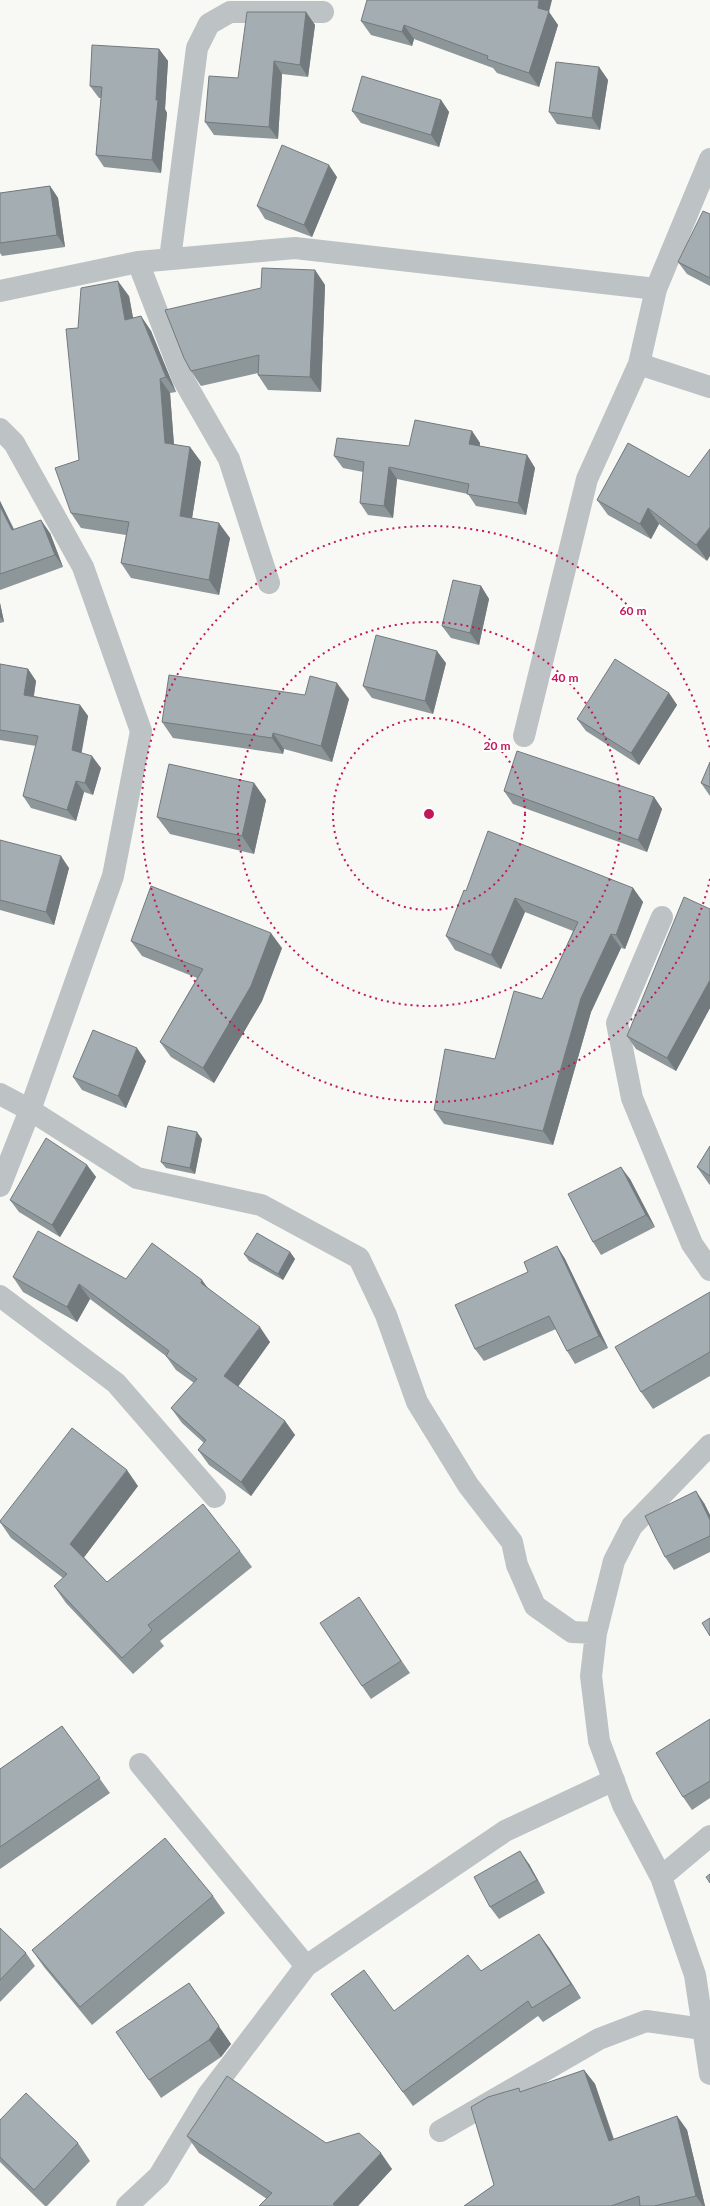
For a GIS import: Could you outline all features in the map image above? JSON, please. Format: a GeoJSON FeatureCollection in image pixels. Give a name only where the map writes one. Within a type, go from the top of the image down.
{"type":"FeatureCollection","features":[{"type":"Feature","properties":{"kind":"street"},"geometry":{"type":"LineString","coordinates":[[170,259],[197,48],[209,24],[230,12],[323,12]]}},
{"type":"Feature","properties":{"kind":"street"},"geometry":{"type":"LineString","coordinates":[[524,736],[587,479],[639,364],[656,289],[710,159]]}},
{"type":"Feature","properties":{"kind":"street"},"geometry":{"type":"LineString","coordinates":[[0,291],[138,262],[296,248],[656,289]]}},
{"type":"Feature","properties":{"kind":"street"},"geometry":{"type":"LineString","coordinates":[[138,262],[182,378],[228,459],[269,583]]}},
{"type":"Feature","properties":{"kind":"street"},"geometry":{"type":"LineString","coordinates":[[639,364],[710,387]]}},
{"type":"Feature","properties":{"kind":"street"},"geometry":{"type":"LineString","coordinates":[[0,430],[14,443],[83,567],[141,731],[113,876],[30,1110],[0,1186]]}},
{"type":"Feature","properties":{"kind":"street"},"geometry":{"type":"LineString","coordinates":[[662,917],[617,1023],[632,1098],[692,1244],[710,1270]]}},
{"type":"Feature","properties":{"kind":"street"},"geometry":{"type":"LineString","coordinates":[[0,1094],[30,1110],[137,1178],[261,1205],[359,1258],[386,1315],[417,1402],[468,1485],[512,1542],[517,1565],[535,1606],[572,1632],[596,1633]]}},
{"type":"Feature","properties":{"kind":"street"},"geometry":{"type":"LineString","coordinates":[[0,1296],[116,1382],[215,1497]]}},
{"type":"Feature","properties":{"kind":"street"},"geometry":{"type":"LineString","coordinates":[[710,1445],[632,1526],[614,1561],[596,1633],[591,1676],[599,1741],[623,1805],[661,1876],[695,1975],[710,2074]]}},
{"type":"Feature","properties":{"kind":"street"},"geometry":{"type":"LineString","coordinates":[[140,1764],[306,1966]]}},
{"type":"Feature","properties":{"kind":"street"},"geometry":{"type":"LineString","coordinates":[[127,2206],[159,2176],[208,2095],[306,1966],[505,1831],[614,1780]]}},
{"type":"Feature","properties":{"kind":"street"},"geometry":{"type":"LineString","coordinates":[[661,1876],[710,1836]]}},
{"type":"Feature","properties":{"kind":"street"},"geometry":{"type":"LineString","coordinates":[[440,2131],[592,2043],[646,2021],[703,2029]]}},
{"type":"Feature","properties":{"kind":"building"},"geometry":{"type":"Polygon","coordinates":[[[367,0],[539,0],[538,8],[549,11],[529,73],[487,59],[488,56],[404,25],[402,32],[361,21],[367,0]]]}},
{"type":"Feature","properties":{"kind":"building"},"geometry":{"type":"Polygon","coordinates":[[[247,12],[306,12],[300,65],[274,61],[269,127],[205,122],[209,76],[238,78],[247,12]]]}},
{"type":"Feature","properties":{"kind":"building"},"geometry":{"type":"Polygon","coordinates":[[[92,45],[159,49],[156,100],[158,100],[152,160],[96,155],[102,87],[90,86],[92,45]]]}},
{"type":"Feature","properties":{"kind":"building"},"geometry":{"type":"Polygon","coordinates":[[[556,62],[599,67],[592,118],[549,112],[556,62]]]}},
{"type":"Feature","properties":{"kind":"building"},"geometry":{"type":"Polygon","coordinates":[[[362,76],[441,100],[431,135],[352,111],[362,76]]]}},
{"type":"Feature","properties":{"kind":"building"},"geometry":{"type":"Polygon","coordinates":[[[282,145],[329,165],[304,225],[257,206],[282,145]]]}},
{"type":"Feature","properties":{"kind":"building"},"geometry":{"type":"Polygon","coordinates":[[[50,186],[57,235],[0,243],[0,193],[50,186]]]}},
{"type":"Feature","properties":{"kind":"building"},"geometry":{"type":"Polygon","coordinates":[[[703,211],[710,214],[710,278],[678,262],[703,211]]]}},
{"type":"Feature","properties":{"kind":"building"},"geometry":{"type":"Polygon","coordinates":[[[262,268],[315,270],[310,377],[258,375],[259,355],[191,371],[184,358],[165,310],[261,288],[262,268]]]}},
{"type":"Feature","properties":{"kind":"building"},"geometry":{"type":"Polygon","coordinates":[[[118,281],[125,320],[141,316],[166,377],[160,379],[165,443],[190,447],[180,516],[219,523],[209,580],[121,563],[129,522],[71,513],[55,468],[79,460],[66,329],[78,328],[81,288],[118,281]]]}},
{"type":"Feature","properties":{"kind":"building"},"geometry":{"type":"Polygon","coordinates":[[[415,420],[472,431],[469,444],[527,455],[518,503],[467,494],[469,484],[389,467],[384,506],[360,503],[364,462],[334,456],[337,438],[409,446],[415,420]]]}},
{"type":"Feature","properties":{"kind":"building"},"geometry":{"type":"Polygon","coordinates":[[[628,443],[689,477],[710,449],[710,527],[696,545],[648,508],[640,524],[597,500],[628,443]]]}},
{"type":"Feature","properties":{"kind":"building"},"geometry":{"type":"Polygon","coordinates":[[[0,506],[12,530],[41,520],[55,555],[0,574],[0,506]]]}},
{"type":"Feature","properties":{"kind":"building"},"geometry":{"type":"Polygon","coordinates":[[[453,580],[481,586],[470,633],[442,626],[453,580]]]}},
{"type":"Feature","properties":{"kind":"building"},"geometry":{"type":"Polygon","coordinates":[[[376,635],[437,651],[425,701],[363,686],[376,635]]]}},
{"type":"Feature","properties":{"kind":"building"},"geometry":{"type":"Polygon","coordinates":[[[615,659],[669,693],[631,753],[577,719],[615,659]]]}},
{"type":"Feature","properties":{"kind":"building"},"geometry":{"type":"Polygon","coordinates":[[[0,664],[28,669],[24,695],[80,705],[72,750],[92,756],[85,783],[76,781],[67,810],[23,796],[38,736],[0,730],[0,664]]]}},
{"type":"Feature","properties":{"kind":"building"},"geometry":{"type":"Polygon","coordinates":[[[169,675],[305,695],[310,676],[337,683],[321,746],[273,733],[272,738],[162,722],[169,675]]]}},
{"type":"Feature","properties":{"kind":"building"},"geometry":{"type":"Polygon","coordinates":[[[517,751],[654,797],[638,840],[504,791],[517,751]]]}},
{"type":"Feature","properties":{"kind":"building"},"geometry":{"type":"Polygon","coordinates":[[[710,762],[710,787],[701,783],[710,762]]]}},
{"type":"Feature","properties":{"kind":"building"},"geometry":{"type":"Polygon","coordinates":[[[169,764],[254,783],[242,836],[157,817],[169,764]]]}},
{"type":"Feature","properties":{"kind":"building"},"geometry":{"type":"Polygon","coordinates":[[[488,831],[633,888],[616,935],[611,934],[581,998],[543,1131],[434,1110],[445,1049],[495,1059],[514,991],[542,999],[578,922],[515,898],[491,955],[446,936],[464,890],[466,891],[488,831]]]}},
{"type":"Feature","properties":{"kind":"building"},"geometry":{"type":"Polygon","coordinates":[[[0,840],[61,856],[46,912],[0,900],[0,840]]]}},
{"type":"Feature","properties":{"kind":"building"},"geometry":{"type":"Polygon","coordinates":[[[151,886],[271,933],[251,986],[203,1068],[160,1042],[203,969],[131,941],[151,886]]]}},
{"type":"Feature","properties":{"kind":"building"},"geometry":{"type":"Polygon","coordinates":[[[684,897],[710,909],[710,980],[667,1058],[627,1036],[684,897]]]}},
{"type":"Feature","properties":{"kind":"building"},"geometry":{"type":"Polygon","coordinates":[[[93,1030],[137,1048],[118,1096],[73,1077],[93,1030]]]}},
{"type":"Feature","properties":{"kind":"building"},"geometry":{"type":"Polygon","coordinates":[[[168,1126],[197,1132],[190,1168],[161,1162],[168,1126]]]}},
{"type":"Feature","properties":{"kind":"building"},"geometry":{"type":"Polygon","coordinates":[[[46,1138],[87,1165],[52,1225],[10,1200],[46,1138]]]}},
{"type":"Feature","properties":{"kind":"building"},"geometry":{"type":"Polygon","coordinates":[[[710,1146],[710,1176],[697,1167],[710,1146]]]}},
{"type":"Feature","properties":{"kind":"building"},"geometry":{"type":"Polygon","coordinates":[[[621,1167],[646,1215],[593,1242],[568,1194],[621,1167]]]}},
{"type":"Feature","properties":{"kind":"building"},"geometry":{"type":"Polygon","coordinates":[[[38,1231],[126,1279],[152,1243],[202,1280],[201,1283],[260,1327],[224,1376],[285,1421],[241,1482],[198,1450],[206,1440],[171,1408],[197,1379],[166,1356],[169,1351],[79,1284],[67,1307],[13,1277],[38,1231]]]}},
{"type":"Feature","properties":{"kind":"building"},"geometry":{"type":"Polygon","coordinates":[[[257,1233],[290,1252],[278,1274],[244,1254],[257,1233]]]}},
{"type":"Feature","properties":{"kind":"building"},"geometry":{"type":"Polygon","coordinates":[[[557,1246],[599,1336],[567,1351],[549,1316],[475,1349],[455,1305],[528,1272],[524,1262],[557,1246]]]}},
{"type":"Feature","properties":{"kind":"building"},"geometry":{"type":"Polygon","coordinates":[[[710,1292],[710,1352],[641,1392],[615,1347],[710,1292]]]}},
{"type":"Feature","properties":{"kind":"building"},"geometry":{"type":"Polygon","coordinates":[[[72,1428],[127,1470],[70,1544],[107,1582],[203,1504],[240,1551],[148,1625],[152,1630],[122,1658],[54,1586],[67,1574],[0,1522],[72,1428]]]}},
{"type":"Feature","properties":{"kind":"building"},"geometry":{"type":"Polygon","coordinates":[[[696,1491],[710,1520],[710,1536],[665,1557],[645,1516],[696,1491]]]}},
{"type":"Feature","properties":{"kind":"building"},"geometry":{"type":"Polygon","coordinates":[[[359,1597],[401,1661],[362,1686],[320,1623],[359,1597]]]}},
{"type":"Feature","properties":{"kind":"building"},"geometry":{"type":"Polygon","coordinates":[[[710,1618],[710,1636],[702,1623],[710,1618]]]}},
{"type":"Feature","properties":{"kind":"building"},"geometry":{"type":"Polygon","coordinates":[[[710,1719],[710,1781],[683,1797],[656,1753],[710,1719]]]}},
{"type":"Feature","properties":{"kind":"building"},"geometry":{"type":"Polygon","coordinates":[[[62,1726],[100,1778],[0,1847],[0,1769],[62,1726]]]}},
{"type":"Feature","properties":{"kind":"building"},"geometry":{"type":"Polygon","coordinates":[[[165,1838],[213,1896],[80,2007],[32,1950],[165,1838]]]}},
{"type":"Feature","properties":{"kind":"building"},"geometry":{"type":"Polygon","coordinates":[[[520,1851],[537,1880],[490,1907],[474,1877],[520,1851]]]}},
{"type":"Feature","properties":{"kind":"building"},"geometry":{"type":"Polygon","coordinates":[[[710,1874],[710,1883],[706,1877],[710,1874]]]}},
{"type":"Feature","properties":{"kind":"building"},"geometry":{"type":"Polygon","coordinates":[[[0,1928],[26,1953],[0,1980],[0,1928]]]}},
{"type":"Feature","properties":{"kind":"building"},"geometry":{"type":"Polygon","coordinates":[[[539,1934],[571,1984],[532,2008],[528,2001],[403,2092],[331,1994],[364,1970],[394,2011],[468,1955],[481,1971],[539,1934]]]}},
{"type":"Feature","properties":{"kind":"building"},"geometry":{"type":"Polygon","coordinates":[[[189,1983],[219,2026],[209,2040],[149,2080],[116,2032],[189,1983]]]}},
{"type":"Feature","properties":{"kind":"building"},"geometry":{"type":"Polygon","coordinates":[[[584,2070],[609,2141],[677,2116],[696,2196],[654,2206],[640,2206],[639,2196],[611,2206],[464,2206],[494,2185],[471,2107],[488,2097],[519,2088],[520,2092],[584,2070]]]}},
{"type":"Feature","properties":{"kind":"building"},"geometry":{"type":"Polygon","coordinates":[[[227,2076],[326,2143],[359,2133],[381,2153],[333,2204],[335,2206],[259,2206],[272,2193],[187,2136],[227,2076]]]}},
{"type":"Feature","properties":{"kind":"building"},"geometry":{"type":"Polygon","coordinates":[[[26,2093],[78,2143],[34,2190],[0,2157],[0,2120],[26,2093]]]}}]}
